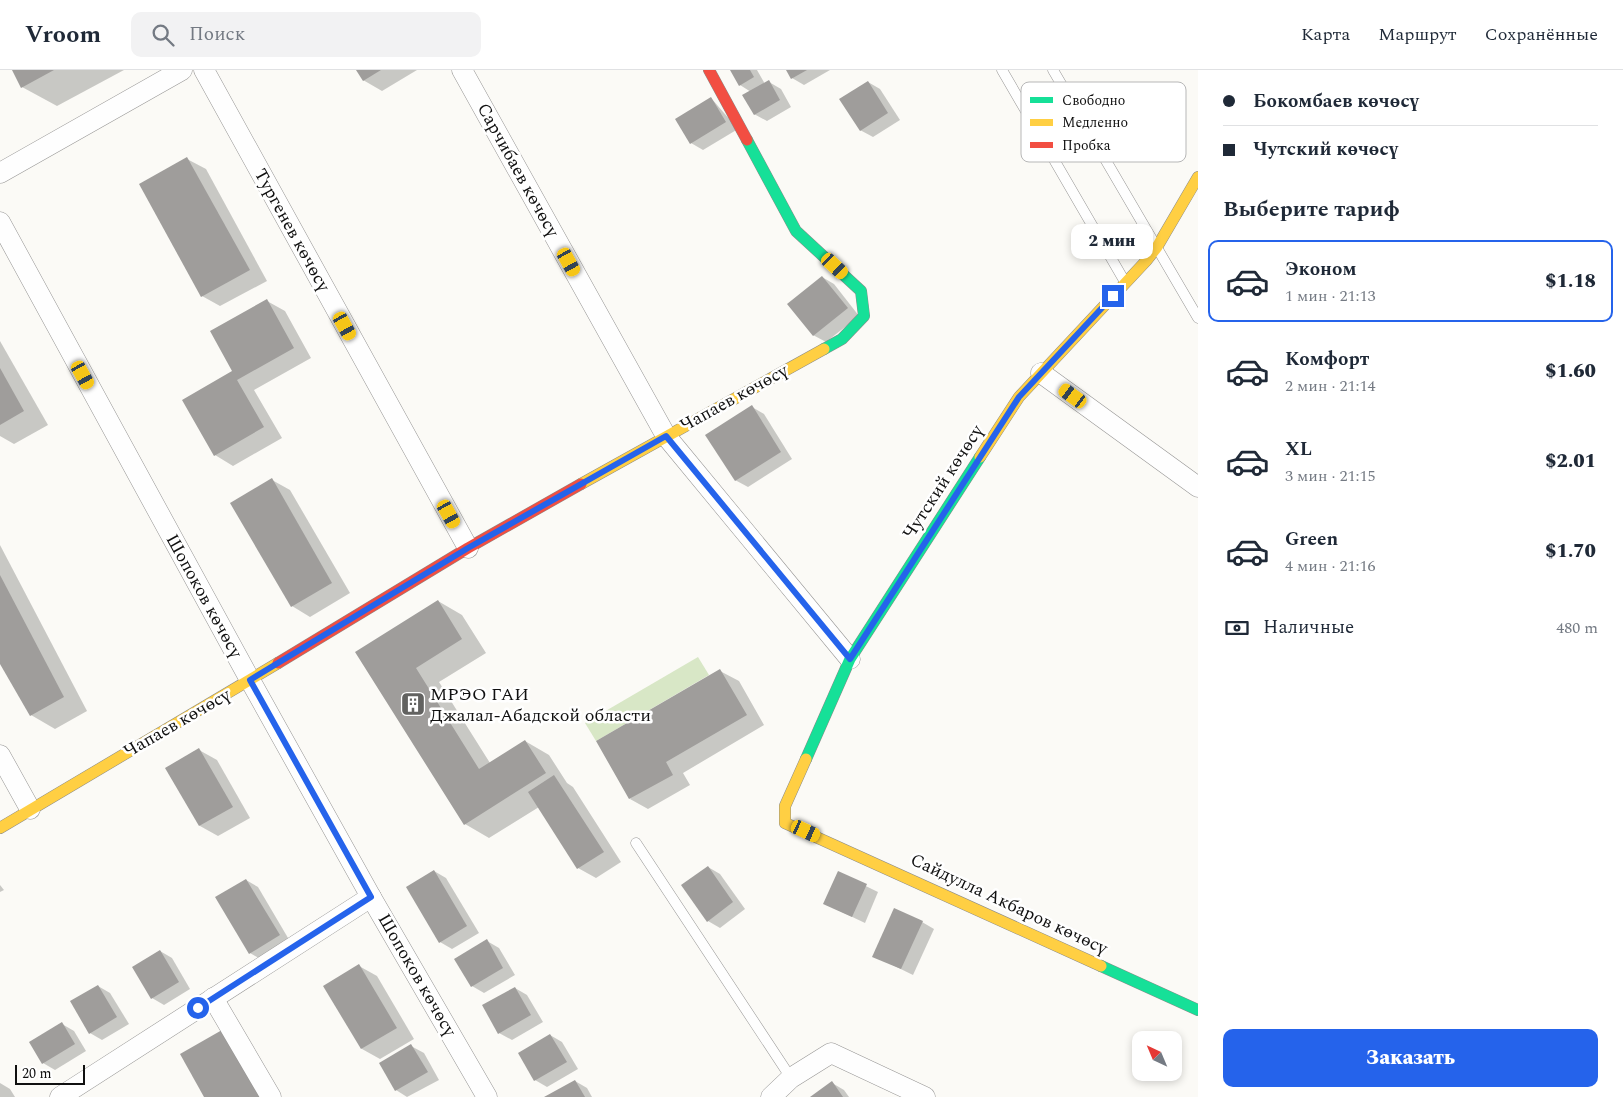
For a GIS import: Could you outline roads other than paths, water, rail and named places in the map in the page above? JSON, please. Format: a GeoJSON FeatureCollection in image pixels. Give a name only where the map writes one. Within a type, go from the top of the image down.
{"type":"FeatureCollection","features":[{"type":"Feature","properties":{"kind":"street"},"geometry":{"type":"LineString","coordinates":[[0,173],[182,70]]}},
{"type":"Feature","properties":{"kind":"street","name":"Тургенев көчөсү"},"geometry":{"type":"LineString","coordinates":[[204,70],[468,548]]}},
{"type":"Feature","properties":{"kind":"street","name":"Сарчибаев көчөсү"},"geometry":{"type":"LineString","coordinates":[[462,70],[666,436],[850,659]]}},
{"type":"Feature","properties":{"kind":"street","name":"Чапаев көчөсү"},"geometry":{"type":"LineString","coordinates":[[0,828],[468,548],[842,339],[864,316],[861,290],[796,231],[709,70]]}},
{"type":"Feature","properties":{"kind":"street","name":"Чутский көчөсү"},"geometry":{"type":"LineString","coordinates":[[806,831],[785,822],[785,806],[850,659],[1019,397],[1157,246],[1198,176]]}},
{"type":"Feature","properties":{"kind":"street","name":"Шопоков көчөсү"},"geometry":{"type":"LineString","coordinates":[[0,222],[250,680],[371,897],[487,1097]]}},
{"type":"Feature","properties":{"kind":"street"},"geometry":{"type":"LineString","coordinates":[[1041,373],[1198,487]]}},
{"type":"Feature","properties":{"kind":"street"},"geometry":{"type":"LineString","coordinates":[[0,755],[30,809]]}},
{"type":"Feature","properties":{"kind":"street","name":"Сайдулла Акбаров көчөсү"},"geometry":{"type":"LineString","coordinates":[[806,831],[1198,1010]]}},
{"type":"Feature","properties":{"kind":"street"},"geometry":{"type":"LineString","coordinates":[[60,1097],[371,897]]}},
{"type":"Feature","properties":{"kind":"street"},"geometry":{"type":"LineString","coordinates":[[213,998],[270,1097]]}},
{"type":"Feature","properties":{"kind":"street"},"geometry":{"type":"LineString","coordinates":[[771,1097],[791,1078],[831,1053],[925,1097]]}},
{"type":"Feature","properties":{"kind":"lane"},"geometry":{"type":"LineString","coordinates":[[1002,70],[1021,103]]}},
{"type":"Feature","properties":{"kind":"lane"},"geometry":{"type":"LineString","coordinates":[[1053,70],[1060,82]]}},
{"type":"Feature","properties":{"kind":"lane"},"geometry":{"type":"LineString","coordinates":[[1055,162],[1125,283]]}},
{"type":"Feature","properties":{"kind":"lane"},"geometry":{"type":"LineString","coordinates":[[1107,162],[1198,318]]}},
{"type":"Feature","properties":{"kind":"lane"},"geometry":{"type":"LineString","coordinates":[[636,843],[791,1078]]}},
{"type":"Feature","properties":{"kind":"place","name":"МРЭО ГАИ Джалал-Абадской области"},"geometry":{"type":"Point","coordinates":[413,704]}}]}
